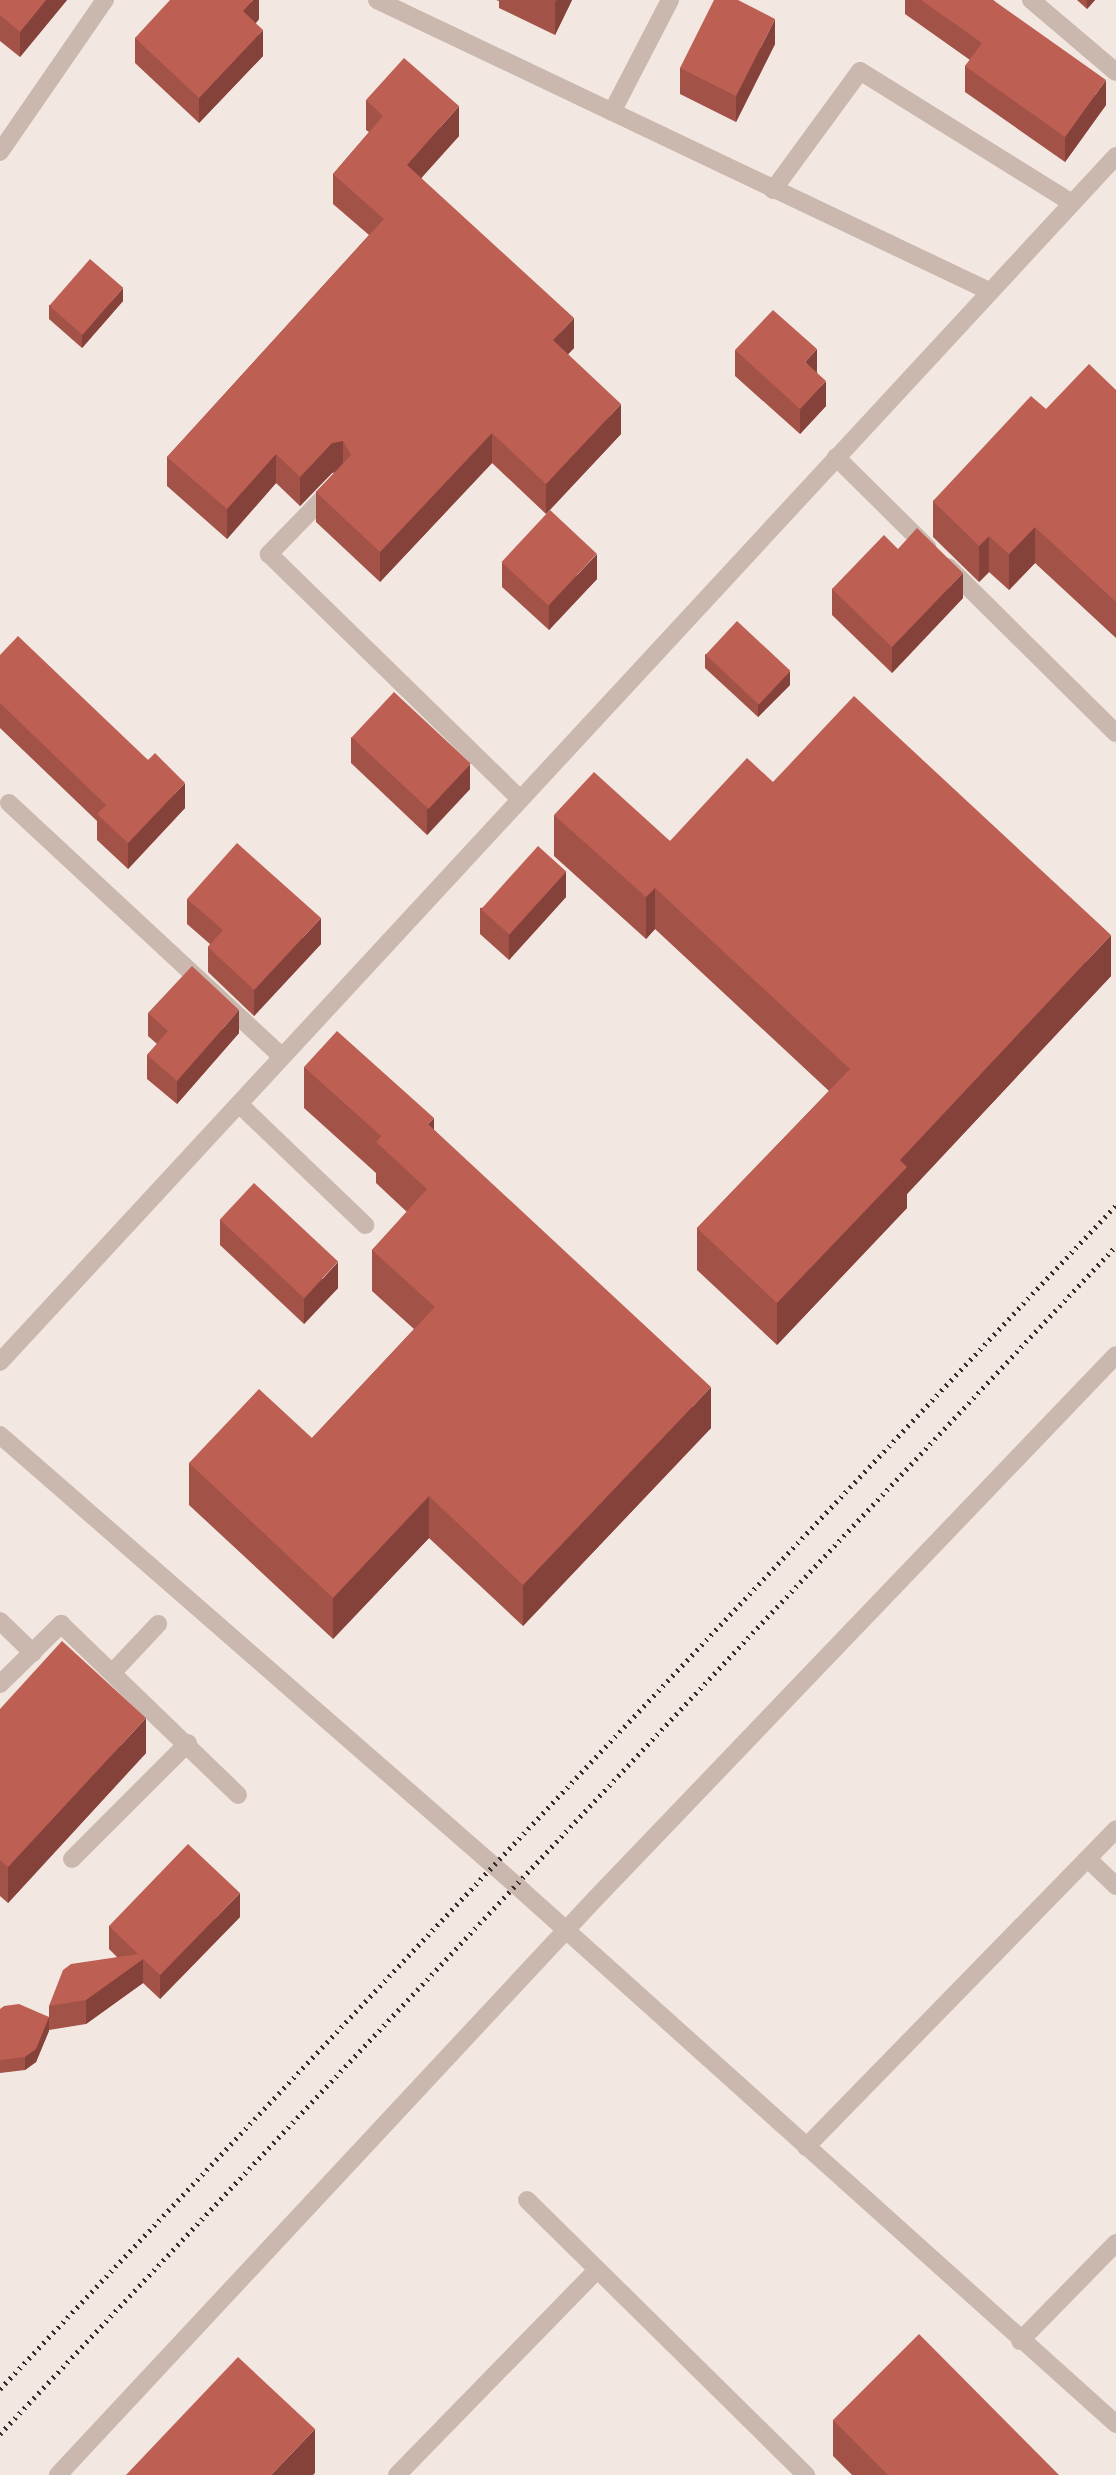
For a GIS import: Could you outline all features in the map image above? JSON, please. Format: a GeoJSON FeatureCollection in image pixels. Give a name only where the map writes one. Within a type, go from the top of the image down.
{"type":"FeatureCollection","features":[{"type":"Feature","properties":{"kind":"street"},"geometry":{"type":"LineString","coordinates":[[0,152],[105,0]]}},
{"type":"Feature","properties":{"kind":"street"},"geometry":{"type":"LineString","coordinates":[[377,0],[989,291]]}},
{"type":"Feature","properties":{"kind":"street"},"geometry":{"type":"LineString","coordinates":[[612,112],[670,0]]}},
{"type":"Feature","properties":{"kind":"street"},"geometry":{"type":"LineString","coordinates":[[1031,0],[1116,72]]}},
{"type":"Feature","properties":{"kind":"street"},"geometry":{"type":"LineString","coordinates":[[774,190],[860,71],[1072,203]]}},
{"type":"Feature","properties":{"kind":"street"},"geometry":{"type":"LineString","coordinates":[[0,1363],[1116,156]]}},
{"type":"Feature","properties":{"kind":"street"},"geometry":{"type":"LineString","coordinates":[[836,457],[1116,733]]}},
{"type":"Feature","properties":{"kind":"street"},"geometry":{"type":"LineString","coordinates":[[340,481],[269,554],[520,799]]}},
{"type":"Feature","properties":{"kind":"street"},"geometry":{"type":"LineString","coordinates":[[9,803],[282,1057]]}},
{"type":"Feature","properties":{"kind":"street"},"geometry":{"type":"LineString","coordinates":[[239,1104],[365,1225]]}},
{"type":"Feature","properties":{"kind":"street"},"geometry":{"type":"LineString","coordinates":[[58,2475],[566,1930],[1116,1355]]}},
{"type":"Feature","properties":{"kind":"street"},"geometry":{"type":"LineString","coordinates":[[0,1435],[566,1930],[1020,2341],[1116,2424]]}},
{"type":"Feature","properties":{"kind":"street"},"geometry":{"type":"LineString","coordinates":[[0,1621],[33,1653]]}},
{"type":"Feature","properties":{"kind":"street"},"geometry":{"type":"LineString","coordinates":[[0,1684],[61,1625],[188,1743],[238,1795]]}},
{"type":"Feature","properties":{"kind":"street"},"geometry":{"type":"LineString","coordinates":[[113,1672],[158,1625]]}},
{"type":"Feature","properties":{"kind":"street"},"geometry":{"type":"LineString","coordinates":[[72,1859],[188,1743]]}},
{"type":"Feature","properties":{"kind":"street"},"geometry":{"type":"LineString","coordinates":[[806,2147],[1116,1829]]}},
{"type":"Feature","properties":{"kind":"street"},"geometry":{"type":"LineString","coordinates":[[1088,1858],[1116,1886]]}},
{"type":"Feature","properties":{"kind":"street"},"geometry":{"type":"LineString","coordinates":[[527,2200],[596,2271],[806,2475]]}},
{"type":"Feature","properties":{"kind":"street"},"geometry":{"type":"LineString","coordinates":[[1020,2341],[1116,2243]]}},
{"type":"Feature","properties":{"kind":"street"},"geometry":{"type":"LineString","coordinates":[[397,2475],[596,2271]]}},
{"type":"Feature","properties":{"kind":"building"},"geometry":{"type":"Polygon","coordinates":[[[0,0],[46,0],[20,32],[0,15],[0,0]]]}},
{"type":"Feature","properties":{"kind":"building"},"geometry":{"type":"Polygon","coordinates":[[[170,0],[253,0],[243,11],[263,30],[199,98],[135,38],[170,0]]]}},
{"type":"Feature","properties":{"kind":"building"},"geometry":{"type":"Polygon","coordinates":[[[714,0],[738,0],[775,19],[736,96],[680,68],[714,0]]]}},
{"type":"Feature","properties":{"kind":"building"},"geometry":{"type":"Polygon","coordinates":[[[921,0],[993,0],[1106,80],[1065,137],[965,66],[982,43],[921,0]]]}},
{"type":"Feature","properties":{"kind":"building"},"geometry":{"type":"Polygon","coordinates":[[[404,58],[459,106],[407,165],[574,318],[553,340],[621,404],[546,484],[492,433],[380,552],[316,492],[351,455],[343,441],[332,443],[300,477],[276,454],[227,509],[167,457],[384,219],[333,174],[383,116],[366,100],[404,58]]]}},
{"type":"Feature","properties":{"kind":"building"},"geometry":{"type":"Polygon","coordinates":[[[90,259],[123,288],[83,335],[49,306],[90,259]]]}},
{"type":"Feature","properties":{"kind":"building"},"geometry":{"type":"Polygon","coordinates":[[[773,310],[817,349],[805,362],[826,381],[800,409],[735,350],[773,310]]]}},
{"type":"Feature","properties":{"kind":"building"},"geometry":{"type":"Polygon","coordinates":[[[1089,364],[1116,390],[1116,602],[1035,527],[1009,554],[989,536],[979,546],[933,501],[1031,396],[1046,409],[1089,364]]]}},
{"type":"Feature","properties":{"kind":"building"},"geometry":{"type":"Polygon","coordinates":[[[550,510],[597,554],[548,606],[502,562],[550,510]]]}},
{"type":"Feature","properties":{"kind":"building"},"geometry":{"type":"Polygon","coordinates":[[[917,528],[963,573],[892,647],[832,589],[884,535],[898,549],[917,528]]]}},
{"type":"Feature","properties":{"kind":"building"},"geometry":{"type":"Polygon","coordinates":[[[737,621],[790,671],[759,704],[706,655],[737,621]]]}},
{"type":"Feature","properties":{"kind":"building"},"geometry":{"type":"Polygon","coordinates":[[[18,636],[148,760],[155,753],[185,783],[128,843],[97,814],[106,805],[0,703],[0,655],[18,636]]]}},
{"type":"Feature","properties":{"kind":"building"},"geometry":{"type":"Polygon","coordinates":[[[394,692],[471,764],[429,809],[352,737],[394,692]]]}},
{"type":"Feature","properties":{"kind":"building"},"geometry":{"type":"Polygon","coordinates":[[[854,696],[1111,935],[900,1160],[907,1167],[777,1303],[697,1228],[850,1069],[655,888],[646,897],[554,815],[594,772],[670,841],[747,758],[773,782],[854,696]]]}},
{"type":"Feature","properties":{"kind":"building"},"geometry":{"type":"Polygon","coordinates":[[[237,843],[321,918],[254,990],[208,947],[223,930],[187,899],[237,843]]]}},
{"type":"Feature","properties":{"kind":"building"},"geometry":{"type":"Polygon","coordinates":[[[538,846],[566,871],[509,935],[481,909],[538,846]]]}},
{"type":"Feature","properties":{"kind":"building"},"geometry":{"type":"Polygon","coordinates":[[[192,966],[239,1010],[177,1081],[147,1055],[168,1031],[148,1013],[192,966]]]}},
{"type":"Feature","properties":{"kind":"building"},"geometry":{"type":"Polygon","coordinates":[[[337,1031],[434,1118],[428,1124],[711,1387],[523,1585],[429,1496],[333,1598],[189,1463],[259,1389],[312,1438],[435,1307],[372,1250],[427,1189],[376,1142],[381,1136],[304,1067],[337,1031]]]}},
{"type":"Feature","properties":{"kind":"building"},"geometry":{"type":"Polygon","coordinates":[[[254,1183],[338,1261],[304,1298],[220,1220],[254,1183]]]}},
{"type":"Feature","properties":{"kind":"building"},"geometry":{"type":"Polygon","coordinates":[[[62,1641],[146,1718],[8,1867],[0,1860],[0,1709],[62,1641]]]}},
{"type":"Feature","properties":{"kind":"building"},"geometry":{"type":"Polygon","coordinates":[[[188,1844],[240,1893],[160,1975],[143,1959],[86,2000],[49,2006],[63,1970],[71,1964],[138,1954],[109,1926],[188,1844]]]}},
{"type":"Feature","properties":{"kind":"building"},"geometry":{"type":"Polygon","coordinates":[[[19,2004],[49,2017],[36,2049],[25,2057],[0,2060],[0,2009],[19,2004]]]}},
{"type":"Feature","properties":{"kind":"building"},"geometry":{"type":"Polygon","coordinates":[[[919,2334],[1059,2475],[888,2475],[833,2420],[919,2334]]]}},
{"type":"Feature","properties":{"kind":"building"},"geometry":{"type":"Polygon","coordinates":[[[238,2357],[315,2429],[271,2475],[126,2475],[238,2357]]]}},
{"type":"Feature","properties":{"kind":"railway"},"geometry":{"type":"LineString","coordinates":[[0,2389],[1116,1205]]}},
{"type":"Feature","properties":{"kind":"railway"},"geometry":{"type":"LineString","coordinates":[[0,2434],[1116,1246]]}}]}
